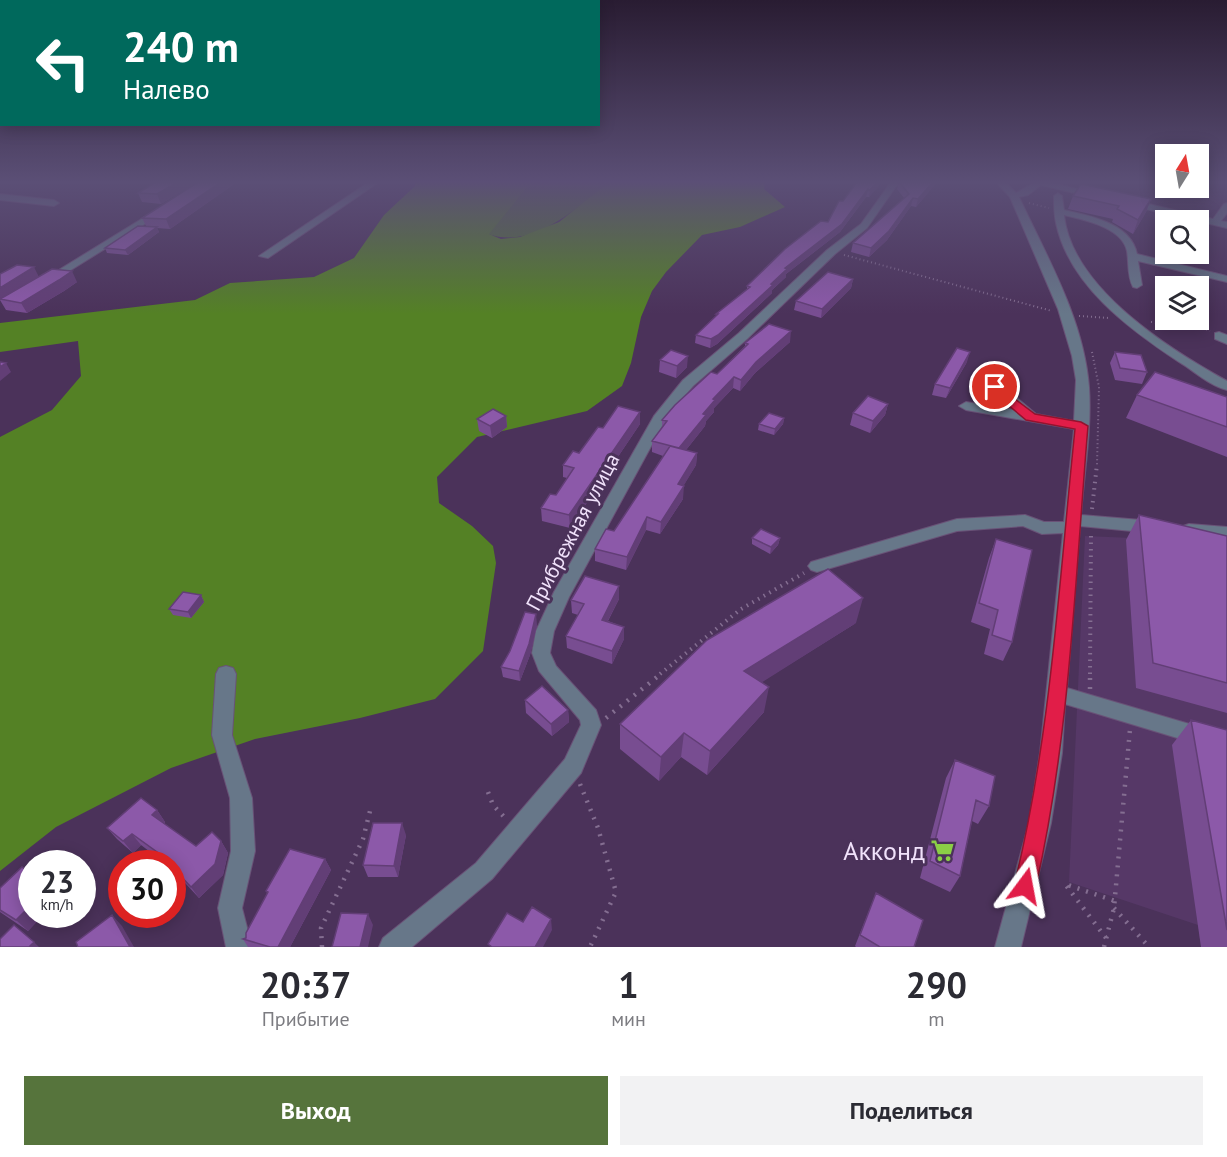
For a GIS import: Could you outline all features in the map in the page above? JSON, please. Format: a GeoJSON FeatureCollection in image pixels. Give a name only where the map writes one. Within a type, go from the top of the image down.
{"type":"FeatureCollection","features":[{"type":"Feature","properties":{"kind":"street"},"geometry":{"type":"LineString","coordinates":[[37,287],[136,226]]}},
{"type":"Feature","properties":{"kind":"street"},"geometry":{"type":"LineString","coordinates":[[264,256],[309,226]]}},
{"type":"Feature","properties":{"kind":"street","name":"Прибрежная улица"},"geometry":{"type":"LineString","coordinates":[[587,735],[591,725],[589,716],[549,671],[541,653],[545,631],[560,597],[675,396],[831,252],[862,226]]}},
{"type":"Feature","properties":{"kind":"street"},"geometry":{"type":"LineString","coordinates":[[1010,946],[1040,823],[1051,753],[1081,426],[1082,383],[1076,346],[1067,315],[1028,226]]}},
{"type":"Feature","properties":{"kind":"street"},"geometry":{"type":"LineString","coordinates":[[1061,226],[1073,256],[1102,296],[1139,330],[1227,386]]}},
{"type":"Feature","properties":{"kind":"street"},"geometry":{"type":"LineString","coordinates":[[1105,226],[1128,242],[1137,285]]}},
{"type":"Feature","properties":{"kind":"street"},"geometry":{"type":"LineString","coordinates":[[1132,256],[1227,279]]}},
{"type":"Feature","properties":{"kind":"street"},"geometry":{"type":"LineString","coordinates":[[995,387],[1031,417]]}},
{"type":"Feature","properties":{"kind":"street"},"geometry":{"type":"LineString","coordinates":[[966,406],[1081,426]]}},
{"type":"Feature","properties":{"kind":"street"},"geometry":{"type":"LineString","coordinates":[[817,566],[957,525],[1025,520],[1042,528],[1072,524],[1227,533]]}},
{"type":"Feature","properties":{"kind":"street"},"geometry":{"type":"LineString","coordinates":[[226,674],[222,735],[241,798],[243,851],[230,908],[239,947]]}},
{"type":"Feature","properties":{"kind":"street"},"geometry":{"type":"LineString","coordinates":[[1057,693],[1227,744]]}},
{"type":"Feature","properties":{"kind":"street"},"geometry":{"type":"LineString","coordinates":[[392,947],[484,871],[573,766],[587,735]]}},
{"type":"Feature","properties":{"kind":"path"},"geometry":{"type":"LineString","coordinates":[[831,252],[1067,315],[1113,319]]}},
{"type":"Feature","properties":{"kind":"path"},"geometry":{"type":"LineString","coordinates":[[1128,320],[1204,328],[1223,338]]}},
{"type":"Feature","properties":{"kind":"path"},"geometry":{"type":"LineString","coordinates":[[587,735],[663,670],[741,609],[817,566]]}},
{"type":"Feature","properties":{"kind":"path"},"geometry":{"type":"LineString","coordinates":[[1104,947],[1115,901],[1131,715]]}},
{"type":"Feature","properties":{"kind":"path"},"geometry":{"type":"LineString","coordinates":[[573,766],[598,828],[616,892],[590,947]]}},
{"type":"Feature","properties":{"kind":"path"},"geometry":{"type":"LineString","coordinates":[[488,792],[493,805],[518,831]]}},
{"type":"Feature","properties":{"kind":"path"},"geometry":{"type":"LineString","coordinates":[[322,947],[321,928],[363,839],[370,811]]}},
{"type":"Feature","properties":{"kind":"path"},"geometry":{"type":"LineString","coordinates":[[1106,938],[1065,884],[1115,901]]}},
{"type":"Feature","properties":{"kind":"path"},"geometry":{"type":"LineString","coordinates":[[1114,908],[1149,947]]}},
{"type":"Feature","properties":{"kind":"shaded area"},"geometry":{"type":"Polygon","coordinates":[[[1085,536],[1227,542],[1227,947],[1201,947],[1198,925],[1069,882],[1085,536]]]}},
{"type":"Feature","properties":{"kind":"green space"},"geometry":{"type":"Polygon","coordinates":[[[376,226],[495,226],[489,234],[501,239],[520,237],[548,226],[742,226],[702,235],[666,272],[652,291],[641,317],[631,363],[622,386],[587,411],[477,437],[437,477],[439,503],[472,526],[493,546],[496,563],[483,651],[435,699],[360,718],[255,739],[171,768],[56,827],[27,850],[18,850],[18,857],[0,871],[0,437],[52,410],[81,376],[78,341],[0,352],[0,323],[195,300],[230,283],[314,277],[354,258],[376,226]]]}},
{"type":"Feature","properties":{"kind":"green space"},"geometry":{"type":"Polygon","coordinates":[[[495,226],[548,226],[521,236],[505,237],[488,234],[495,226]]]}},
{"type":"Feature","properties":{"kind":"building"},"geometry":{"type":"Polygon","coordinates":[[[138,226],[157,227],[125,250],[105,248],[138,226]]]}},
{"type":"Feature","properties":{"kind":"building"},"geometry":{"type":"Polygon","coordinates":[[[814,226],[839,226],[785,268],[787,269],[771,284],[773,285],[718,335],[711,339],[696,335],[718,314],[716,314],[750,287],[747,286],[785,249],[814,226]]]}},
{"type":"Feature","properties":{"kind":"building"},"geometry":{"type":"Polygon","coordinates":[[[872,226],[892,226],[871,248],[853,243],[872,226]]]}},
{"type":"Feature","properties":{"kind":"building"},"geometry":{"type":"Polygon","coordinates":[[[17,265],[34,267],[0,288],[0,274],[17,265]]]}},
{"type":"Feature","properties":{"kind":"building"},"geometry":{"type":"Polygon","coordinates":[[[52,269],[72,271],[21,303],[0,299],[52,269]]]}},
{"type":"Feature","properties":{"kind":"building"},"geometry":{"type":"Polygon","coordinates":[[[828,272],[853,279],[822,309],[796,301],[828,272]]]}},
{"type":"Feature","properties":{"kind":"building"},"geometry":{"type":"Polygon","coordinates":[[[769,324],[791,331],[756,362],[741,380],[734,377],[713,399],[715,400],[703,414],[706,415],[679,448],[652,441],[667,421],[662,420],[675,405],[711,372],[717,374],[748,344],[745,343],[769,324]]]}},
{"type":"Feature","properties":{"kind":"building"},"geometry":{"type":"Polygon","coordinates":[[[957,348],[970,352],[950,388],[935,384],[957,348]]]}},
{"type":"Feature","properties":{"kind":"building"},"geometry":{"type":"Polygon","coordinates":[[[671,350],[688,356],[677,366],[660,360],[671,350]]]}},
{"type":"Feature","properties":{"kind":"building"},"geometry":{"type":"Polygon","coordinates":[[[1115,352],[1141,355],[1147,372],[1120,368],[1115,352]]]}},
{"type":"Feature","properties":{"kind":"building"},"geometry":{"type":"Polygon","coordinates":[[[1155,372],[1227,397],[1227,427],[1137,395],[1155,372]]]}},
{"type":"Feature","properties":{"kind":"building"},"geometry":{"type":"Polygon","coordinates":[[[868,396],[888,404],[873,421],[853,413],[868,396]]]}},
{"type":"Feature","properties":{"kind":"building"},"geometry":{"type":"Polygon","coordinates":[[[618,406],[640,412],[569,515],[541,508],[550,494],[556,495],[574,468],[563,465],[573,451],[579,453],[598,427],[603,428],[618,406]]]}},
{"type":"Feature","properties":{"kind":"building"},"geometry":{"type":"Polygon","coordinates":[[[493,409],[506,416],[490,426],[477,419],[493,409]]]}},
{"type":"Feature","properties":{"kind":"building"},"geometry":{"type":"Polygon","coordinates":[[[769,413],[784,418],[775,429],[759,424],[769,413]]]}},
{"type":"Feature","properties":{"kind":"building"},"geometry":{"type":"Polygon","coordinates":[[[670,446],[697,453],[678,484],[684,486],[661,522],[647,517],[627,557],[595,549],[606,529],[614,531],[670,446]]]}},
{"type":"Feature","properties":{"kind":"building"},"geometry":{"type":"Polygon","coordinates":[[[1139,515],[1227,536],[1227,683],[1153,663],[1139,515]]]}},
{"type":"Feature","properties":{"kind":"building"},"geometry":{"type":"Polygon","coordinates":[[[761,529],[780,538],[771,547],[752,538],[761,529]]]}},
{"type":"Feature","properties":{"kind":"building"},"geometry":{"type":"Polygon","coordinates":[[[996,539],[1032,550],[1012,642],[992,635],[998,610],[979,603],[996,539]]]}},
{"type":"Feature","properties":{"kind":"building"},"geometry":{"type":"Polygon","coordinates":[[[828,569],[863,598],[744,671],[769,687],[710,751],[684,733],[661,757],[620,724],[707,640],[828,569]]]}},
{"type":"Feature","properties":{"kind":"building"},"geometry":{"type":"Polygon","coordinates":[[[585,576],[619,586],[602,620],[624,627],[612,651],[566,636],[584,604],[571,600],[585,576]]]}},
{"type":"Feature","properties":{"kind":"building"},"geometry":{"type":"Polygon","coordinates":[[[183,592],[201,595],[188,612],[169,609],[183,592]]]}},
{"type":"Feature","properties":{"kind":"building"},"geometry":{"type":"Polygon","coordinates":[[[525,612],[536,614],[529,644],[519,671],[501,667],[510,651],[525,612]]]}},
{"type":"Feature","properties":{"kind":"building"},"geometry":{"type":"Polygon","coordinates":[[[542,686],[568,710],[551,724],[525,700],[542,686]]]}},
{"type":"Feature","properties":{"kind":"building"},"geometry":{"type":"Polygon","coordinates":[[[1191,720],[1227,730],[1227,930],[1191,720]]]}},
{"type":"Feature","properties":{"kind":"building","name":"Акконд"},"geometry":{"type":"Polygon","coordinates":[[[955,760],[995,776],[989,806],[976,800],[960,876],[930,861],[955,760]]]}},
{"type":"Feature","properties":{"kind":"building"},"geometry":{"type":"Polygon","coordinates":[[[141,798],[157,810],[152,815],[196,846],[212,832],[221,841],[215,864],[191,887],[186,882],[186,850],[154,850],[132,834],[123,841],[107,828],[141,798]]]}},
{"type":"Feature","properties":{"kind":"building"},"geometry":{"type":"Polygon","coordinates":[[[373,823],[402,823],[394,866],[363,865],[373,823]]]}},
{"type":"Feature","properties":{"kind":"building"},"geometry":{"type":"Polygon","coordinates":[[[290,849],[325,859],[278,947],[243,939],[246,938],[246,933],[268,892],[266,891],[290,849]]]}},
{"type":"Feature","properties":{"kind":"building"},"geometry":{"type":"Polygon","coordinates":[[[18,871],[18,918],[16,920],[0,910],[0,888],[18,871]]]}},
{"type":"Feature","properties":{"kind":"building"},"geometry":{"type":"Polygon","coordinates":[[[876,893],[923,920],[914,947],[880,947],[860,935],[876,893]]]}},
{"type":"Feature","properties":{"kind":"building"},"geometry":{"type":"Polygon","coordinates":[[[532,907],[551,919],[535,947],[492,947],[488,944],[507,913],[523,922],[532,907]]]}},
{"type":"Feature","properties":{"kind":"building"},"geometry":{"type":"Polygon","coordinates":[[[341,913],[368,914],[360,947],[332,947],[341,913]]]}},
{"type":"Feature","properties":{"kind":"building"},"geometry":{"type":"Polygon","coordinates":[[[108,918],[108,928],[119,928],[130,947],[78,947],[76,942],[108,918]]]}},
{"type":"Feature","properties":{"kind":"building"},"geometry":{"type":"Polygon","coordinates":[[[14,925],[34,942],[29,947],[0,947],[0,939],[14,925]]]}},
{"type":"Feature","properties":{"kind":"place","name":"Акконд"},"geometry":{"type":"Point","coordinates":[943,851]}},
{"type":"Feature","properties":{"kind":"route"},"geometry":{"type":"LineString","coordinates":[[995,387],[1031,417],[1081,426],[1051,753],[1040,823],[1025,886]]}}]}
